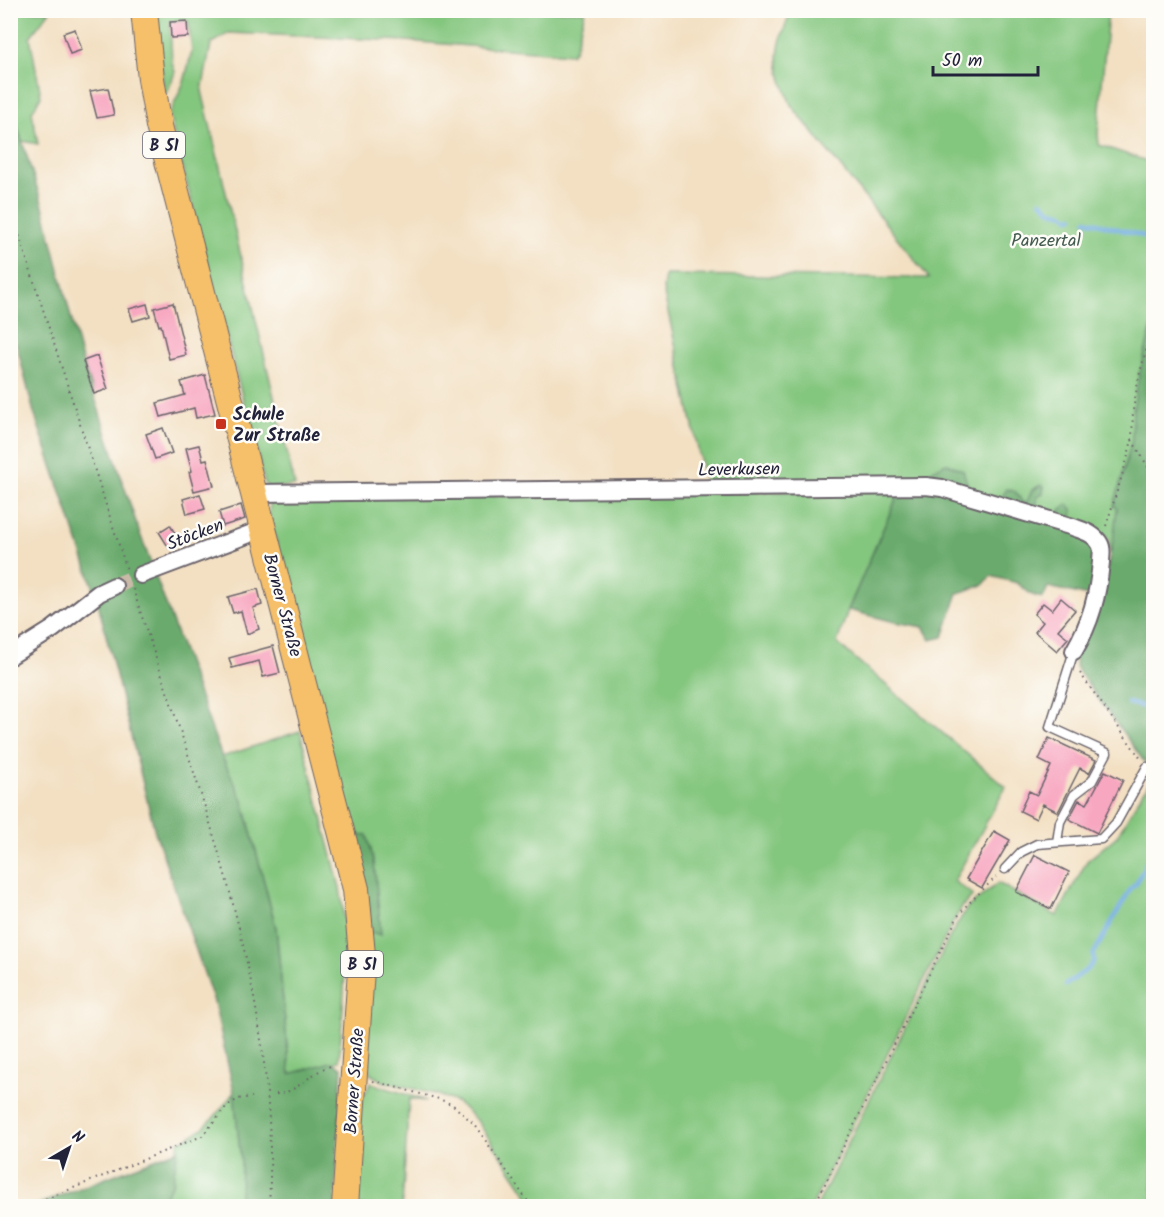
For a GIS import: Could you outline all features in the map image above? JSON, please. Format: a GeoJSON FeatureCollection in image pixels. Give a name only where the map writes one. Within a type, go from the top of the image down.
{"type":"FeatureCollection","features":[{"type":"Feature","properties":{"kind":"main road","name":"Borner Straße"},"geometry":{"type":"LineString","coordinates":[[144,10],[151,79],[159,126],[356,889],[362,955],[345,1206]]}},
{"type":"Feature","properties":{"kind":"street","name":"Leverkusen"},"geometry":{"type":"LineString","coordinates":[[255,493],[926,486],[942,488],[1073,527],[1092,534],[1097,540]]}},
{"type":"Feature","properties":{"kind":"street","name":"Stöcken"},"geometry":{"type":"LineString","coordinates":[[141,575],[263,529]]}},
{"type":"Feature","properties":{"kind":"street"},"geometry":{"type":"LineString","coordinates":[[1074,651],[1094,610],[1102,548],[1097,540]]}},
{"type":"Feature","properties":{"kind":"street"},"geometry":{"type":"LineString","coordinates":[[10,656],[54,630],[96,595],[114,586]]}},
{"type":"Feature","properties":{"kind":"lane"},"geometry":{"type":"LineString","coordinates":[[1057,842],[1060,822],[1074,795],[1092,782],[1107,753],[1050,728],[1074,651]]}},
{"type":"Feature","properties":{"kind":"lane"},"geometry":{"type":"LineString","coordinates":[[1005,869],[1021,852],[1037,844],[1101,839],[1116,823],[1147,767]]}},
{"type":"Feature","properties":{"kind":"path"},"geometry":{"type":"LineString","coordinates":[[10,207],[230,889],[254,994],[267,1094],[270,1149],[269,1206]]}},
{"type":"Feature","properties":{"kind":"path"},"geometry":{"type":"LineString","coordinates":[[1097,540],[1114,506],[1132,440],[1133,410],[1139,376],[1154,322]]}},
{"type":"Feature","properties":{"kind":"path"},"geometry":{"type":"LineString","coordinates":[[1132,440],[1154,477]]}},
{"type":"Feature","properties":{"kind":"path"},"geometry":{"type":"LineString","coordinates":[[1074,651],[1076,668],[1147,767]]}},
{"type":"Feature","properties":{"kind":"path"},"geometry":{"type":"LineString","coordinates":[[814,1206],[958,916],[1005,869]]}},
{"type":"Feature","properties":{"kind":"path"},"geometry":{"type":"LineString","coordinates":[[276,1094],[284,1094],[294,1089],[322,1068],[355,1068],[453,1105],[474,1124],[531,1206]]}},
{"type":"Feature","properties":{"kind":"path"},"geometry":{"type":"LineString","coordinates":[[29,1206],[202,1136],[227,1106],[238,1098],[252,1097]]}},
{"type":"Feature","properties":{"kind":"green space"},"geometry":{"type":"Polygon","coordinates":[[[10,11],[50,11],[30,37],[41,96],[32,112],[38,144],[22,141],[11,104],[10,11]]]}},
{"type":"Feature","properties":{"kind":"green space"},"geometry":{"type":"Polygon","coordinates":[[[152,11],[585,11],[575,49],[571,54],[405,41],[229,33],[211,44],[202,91],[295,486],[269,488],[265,484],[169,115],[184,82],[192,51],[188,21],[170,22],[172,62],[175,72],[168,91],[165,93],[152,11]]]}},
{"type":"Feature","properties":{"kind":"green space","name":"Panzertal"},"geometry":{"type":"Polygon","coordinates":[[[791,11],[1108,11],[1099,145],[1153,163],[1153,759],[1110,566],[1109,539],[1089,527],[1055,519],[1022,503],[922,482],[706,486],[663,289],[665,275],[929,278],[791,105],[781,78],[778,58],[781,37],[791,11]]]}},
{"type":"Feature","properties":{"kind":"green space"},"geometry":{"type":"Polygon","coordinates":[[[10,104],[43,206],[80,353],[139,531],[222,757],[243,801],[276,928],[290,1074],[331,1062],[342,1067],[335,1206],[240,1206],[241,1162],[234,1092],[214,1002],[155,832],[96,595],[34,413],[11,323],[10,104]]]}},
{"type":"Feature","properties":{"kind":"green space"},"geometry":{"type":"Polygon","coordinates":[[[1153,322],[1153,774],[1076,668],[1074,651],[1101,598],[1113,541],[1117,508],[1114,506],[1132,440],[1133,410],[1139,376],[1153,322]]]}},
{"type":"Feature","properties":{"kind":"green space"},"geometry":{"type":"Polygon","coordinates":[[[946,463],[963,470],[969,490],[1001,499],[1007,489],[1016,492],[1022,502],[1027,502],[1032,490],[1041,485],[1044,487],[1043,493],[1037,497],[1037,508],[1055,519],[1061,509],[1068,504],[1073,511],[1071,522],[1092,544],[1096,573],[1093,597],[1048,587],[1043,598],[1032,595],[1017,583],[991,576],[983,585],[958,593],[943,637],[931,640],[923,627],[848,610],[900,490],[922,482],[933,470],[946,463]]]}},
{"type":"Feature","properties":{"kind":"green space"},"geometry":{"type":"Polygon","coordinates":[[[900,490],[848,610],[837,643],[1006,787],[954,881],[973,895],[953,922],[812,1206],[535,1206],[478,1122],[458,1103],[438,1095],[382,1081],[370,1074],[366,1032],[370,932],[381,934],[352,835],[269,513],[270,505],[277,499],[900,490]]]}},
{"type":"Feature","properties":{"kind":"green space"},"geometry":{"type":"Polygon","coordinates":[[[300,731],[340,888],[345,931],[345,974],[339,1061],[290,1075],[276,928],[243,801],[222,757],[300,731]]]}},
{"type":"Feature","properties":{"kind":"green space"},"geometry":{"type":"Polygon","coordinates":[[[1153,779],[1153,1206],[817,1206],[950,936],[967,908],[998,883],[1057,916],[1087,861],[1117,836],[1153,779]]]}},
{"type":"Feature","properties":{"kind":"green space"},"geometry":{"type":"Polygon","coordinates":[[[352,835],[367,835],[374,861],[381,935],[370,932],[352,835]]]}},
{"type":"Feature","properties":{"kind":"green space"},"geometry":{"type":"Polygon","coordinates":[[[371,1083],[427,1101],[409,1099],[402,1206],[353,1206],[361,1100],[371,1083]]]}},
{"type":"Feature","properties":{"kind":"green space"},"geometry":{"type":"Polygon","coordinates":[[[234,1092],[241,1162],[240,1206],[159,1206],[172,1184],[179,1141],[203,1127],[217,1114],[234,1092]]]}},
{"type":"Feature","properties":{"kind":"green space"},"geometry":{"type":"Polygon","coordinates":[[[178,1150],[172,1184],[159,1206],[34,1206],[178,1150]]]}},
{"type":"Feature","properties":{"kind":"building"},"geometry":{"type":"Polygon","coordinates":[[[187,21],[188,37],[171,38],[170,22],[187,21]]]}},
{"type":"Feature","properties":{"kind":"building"},"geometry":{"type":"Polygon","coordinates":[[[75,29],[82,50],[70,54],[63,33],[75,29]]]}},
{"type":"Feature","properties":{"kind":"building"},"geometry":{"type":"Polygon","coordinates":[[[108,88],[114,115],[97,118],[90,91],[108,88]]]}},
{"type":"Feature","properties":{"kind":"building"},"geometry":{"type":"Polygon","coordinates":[[[173,303],[186,355],[169,359],[161,325],[159,326],[154,308],[173,303]]]}},
{"type":"Feature","properties":{"kind":"building"},"geometry":{"type":"Polygon","coordinates":[[[147,304],[150,316],[133,321],[129,309],[147,304]]]}},
{"type":"Feature","properties":{"kind":"building"},"geometry":{"type":"Polygon","coordinates":[[[97,356],[108,389],[94,394],[83,361],[97,356]]]}},
{"type":"Feature","properties":{"kind":"building"},"geometry":{"type":"Polygon","coordinates":[[[205,375],[215,414],[196,418],[194,408],[161,417],[157,403],[185,395],[181,382],[205,375]]]}},
{"type":"Feature","properties":{"kind":"building"},"geometry":{"type":"Polygon","coordinates":[[[163,428],[172,453],[155,459],[146,434],[163,428]]]}},
{"type":"Feature","properties":{"kind":"building"},"geometry":{"type":"Polygon","coordinates":[[[199,445],[203,460],[207,459],[214,486],[194,491],[186,448],[199,445]]]}},
{"type":"Feature","properties":{"kind":"building"},"geometry":{"type":"Polygon","coordinates":[[[200,494],[205,509],[187,514],[183,499],[200,494]]]}},
{"type":"Feature","properties":{"kind":"building"},"geometry":{"type":"Polygon","coordinates":[[[241,505],[245,519],[223,526],[219,512],[241,505]]]}},
{"type":"Feature","properties":{"kind":"building"},"geometry":{"type":"Polygon","coordinates":[[[170,525],[180,542],[169,548],[159,532],[170,525]]]}},
{"type":"Feature","properties":{"kind":"building"},"geometry":{"type":"Polygon","coordinates":[[[258,589],[262,605],[253,608],[259,629],[247,634],[241,611],[233,613],[228,597],[258,589]]]}},
{"type":"Feature","properties":{"kind":"building"},"geometry":{"type":"Polygon","coordinates":[[[1061,598],[1075,610],[1058,630],[1068,638],[1057,651],[1035,632],[1043,622],[1034,614],[1043,603],[1052,610],[1061,598]]]}},
{"type":"Feature","properties":{"kind":"building"},"geometry":{"type":"Polygon","coordinates":[[[273,646],[280,673],[263,677],[259,661],[232,668],[229,658],[273,646]]]}},
{"type":"Feature","properties":{"kind":"building"},"geometry":{"type":"Polygon","coordinates":[[[1049,738],[1096,760],[1089,773],[1080,768],[1058,812],[1043,804],[1036,819],[1020,811],[1029,791],[1037,795],[1051,766],[1039,760],[1049,738]]]}},
{"type":"Feature","properties":{"kind":"building"},"geometry":{"type":"Polygon","coordinates":[[[1105,771],[1123,780],[1097,833],[1069,819],[1079,800],[1087,804],[1105,771]]]}},
{"type":"Feature","properties":{"kind":"building"},"geometry":{"type":"Polygon","coordinates":[[[994,831],[1010,840],[982,888],[966,879],[994,831]]]}},
{"type":"Feature","properties":{"kind":"building"},"geometry":{"type":"Polygon","coordinates":[[[1035,855],[1069,872],[1051,909],[1016,892],[1035,855]]]}},
{"type":"Feature","properties":{"kind":"waterway"},"geometry":{"type":"LineString","coordinates":[[1041,201],[1052,211],[1065,214],[1069,218],[1073,217]]}},
{"type":"Feature","properties":{"kind":"waterway"},"geometry":{"type":"LineString","coordinates":[[1086,220],[1154,239]]}},
{"type":"Feature","properties":{"kind":"waterway"},"geometry":{"type":"LineString","coordinates":[[1128,703],[1145,707],[1154,698]]}},
{"type":"Feature","properties":{"kind":"waterway"},"geometry":{"type":"LineString","coordinates":[[1066,985],[1089,968],[1094,960],[1093,955],[1131,888],[1136,884],[1154,847]]}},
{"type":"Feature","properties":{"kind":"tunnel"},"geometry":{"type":"LineString","coordinates":[[114,586],[141,575]]}},
{"type":"Feature","properties":{"kind":"place","name":"Schule Zur Straße"},"geometry":{"type":"Point","coordinates":[221,424]}}]}
